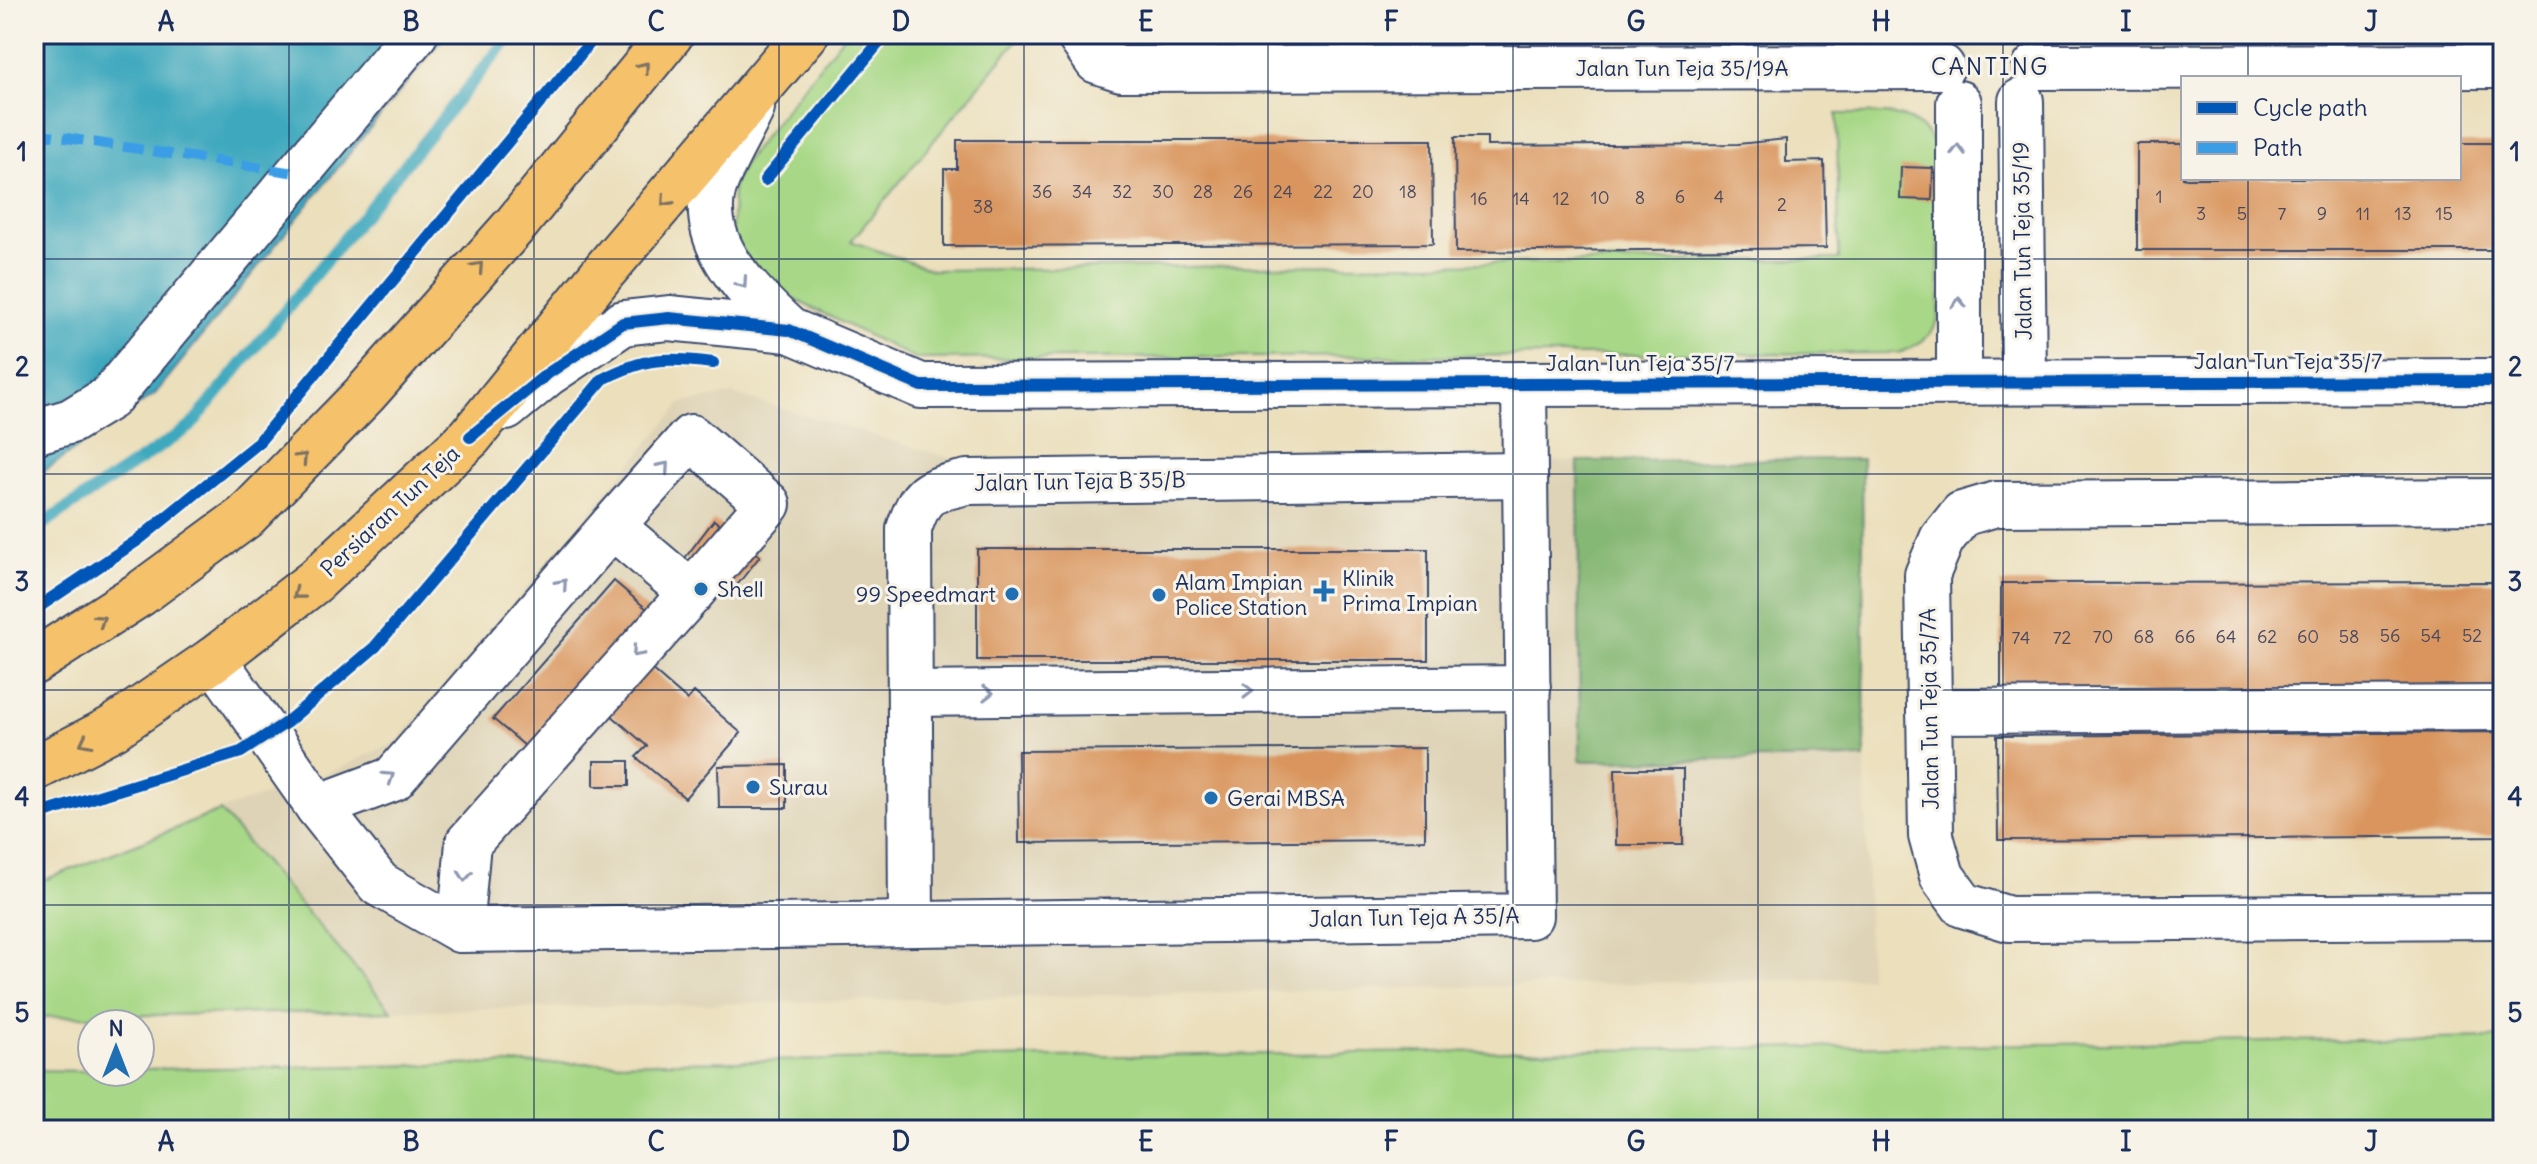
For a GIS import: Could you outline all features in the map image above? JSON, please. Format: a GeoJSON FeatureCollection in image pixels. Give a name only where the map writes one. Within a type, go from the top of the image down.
{"type":"FeatureCollection","features":[{"type":"Feature","properties":{"kind":"main road"},"geometry":{"type":"LineString","coordinates":[[34,662],[140,594],[245,517],[365,394],[517,223],[671,34]]}},
{"type":"Feature","properties":{"kind":"main road","name":"Persiaran Tun Teja"},"geometry":{"type":"LineString","coordinates":[[34,769],[113,728],[214,659],[315,581],[470,437],[605,270],[806,34]]}},
{"type":"Feature","properties":{"kind":"street"},"geometry":{"type":"LineString","coordinates":[[34,432],[71,421],[109,398],[415,34]]}},
{"type":"Feature","properties":{"kind":"street","name":"Jalan Tun Teja 35/19A"},"geometry":{"type":"LineString","coordinates":[[1078,34],[1097,61],[1121,69],[1421,51],[1952,68],[1987,114],[1999,112],[2025,67],[2333,50],[2503,66]]}},
{"type":"Feature","properties":{"kind":"street","name":"Jalan Tun Teja 35/19"},"geometry":{"type":"LineString","coordinates":[[2024,381],[2025,67]]}},
{"type":"Feature","properties":{"kind":"street"},"geometry":{"type":"LineString","coordinates":[[1952,68],[1959,381]]}},
{"type":"Feature","properties":{"kind":"street"},"geometry":{"type":"LineString","coordinates":[[764,83],[713,189],[713,228],[729,264],[751,294],[789,330]]}},
{"type":"Feature","properties":{"kind":"street"},"geometry":{"type":"LineString","coordinates":[[470,437],[547,374],[623,323],[669,318],[789,330]]}},
{"type":"Feature","properties":{"kind":"street","name":"Jalan Tun Teja 35/7"},"geometry":{"type":"LineString","coordinates":[[789,330],[921,386],[2503,381]]}},
{"type":"Feature","properties":{"kind":"street","name":"Jalan Tun Teja A 35/A"},"geometry":{"type":"LineString","coordinates":[[911,924],[1530,916],[1524,384]]}},
{"type":"Feature","properties":{"kind":"street"},"geometry":{"type":"LineString","coordinates":[[318,807],[393,779],[691,437],[757,494],[768,504],[468,843],[460,930]]}},
{"type":"Feature","properties":{"kind":"street","name":"Jalan Tun Teja B 35/B"},"geometry":{"type":"LineString","coordinates":[[911,924],[909,529],[918,502],[936,489],[967,482],[1525,475]]}},
{"type":"Feature","properties":{"kind":"street","name":"Jalan Tun Teja 35/7A"},"geometry":{"type":"LineString","coordinates":[[2503,501],[1996,504],[1962,514],[1942,539],[1927,575],[1931,836],[1942,876],[1963,905],[2009,919],[2503,916]]}},
{"type":"Feature","properties":{"kind":"street"},"geometry":{"type":"LineString","coordinates":[[612,526],[691,593]]}},
{"type":"Feature","properties":{"kind":"street"},"geometry":{"type":"LineString","coordinates":[[214,659],[318,807],[379,884],[460,930],[911,924]]}},
{"type":"Feature","properties":{"kind":"street"},"geometry":{"type":"LineString","coordinates":[[910,694],[1528,688]]}},
{"type":"Feature","properties":{"kind":"street"},"geometry":{"type":"LineString","coordinates":[[1929,711],[2503,708]]}},
{"type":"Feature","properties":{"kind":"shaded area"},"geometry":{"type":"Polygon","coordinates":[[[732,394],[967,463],[1578,461],[1580,760],[1865,758],[1869,978],[392,1011],[220,811],[338,769],[397,741],[682,403],[732,394]]]}},
{"type":"Feature","properties":{"kind":"green space"},"geometry":{"type":"Polygon","coordinates":[[[845,34],[1022,34],[851,241],[932,270],[1839,259],[1837,114],[1882,114],[1907,119],[1918,126],[1938,150],[1939,315],[1924,339],[1899,353],[916,359],[763,284],[732,234],[733,183],[748,157],[845,34]]]}},
{"type":"Feature","properties":{"kind":"green space"},"geometry":{"type":"Polygon","coordinates":[[[1106,34],[1369,34],[1355,47],[1122,46],[1106,34]]]}},
{"type":"Feature","properties":{"kind":"green space"},"geometry":{"type":"Polygon","coordinates":[[[2073,34],[2313,34],[2302,41],[2083,39],[2073,34]]]}},
{"type":"Feature","properties":{"kind":"green space"},"geometry":{"type":"Polygon","coordinates":[[[1862,459],[1865,758],[1580,761],[1578,461],[1862,459]]]}},
{"type":"Feature","properties":{"kind":"green space"},"geometry":{"type":"Polygon","coordinates":[[[220,811],[392,1011],[156,1015],[156,1008],[76,1008],[76,1016],[34,1017],[34,884],[220,811]]]}},
{"type":"Feature","properties":{"kind":"green space"},"geometry":{"type":"Polygon","coordinates":[[[2503,1038],[2503,1130],[34,1130],[34,1070],[76,1071],[76,1088],[156,1088],[156,1069],[2503,1038]]]}},
{"type":"Feature","properties":{"kind":"water"},"geometry":{"type":"Polygon","coordinates":[[[34,34],[446,34],[155,394],[34,478],[34,34]]]}},
{"type":"Feature","properties":{"kind":"building"},"geometry":{"type":"Polygon","coordinates":[[[1455,137],[1487,137],[1487,146],[1738,144],[1786,139],[1786,162],[1824,161],[1826,248],[1456,252],[1455,137]]]}},
{"type":"Feature","properties":{"kind":"building"},"geometry":{"type":"Polygon","coordinates":[[[957,140],[1432,140],[1433,244],[944,246],[944,169],[957,169],[957,140]]]}},
{"type":"Feature","properties":{"kind":"building"},"geometry":{"type":"Polygon","coordinates":[[[2461,143],[2503,143],[2503,250],[2137,250],[2137,144],[2181,144],[2181,180],[2461,180],[2461,143]]]}},
{"type":"Feature","properties":{"kind":"building"},"geometry":{"type":"Polygon","coordinates":[[[1901,167],[1933,168],[1932,200],[1900,199],[1901,167]]]}},
{"type":"Feature","properties":{"kind":"building"},"geometry":{"type":"Polygon","coordinates":[[[714,520],[760,556],[730,594],[685,558],[714,520]]]}},
{"type":"Feature","properties":{"kind":"building"},"geometry":{"type":"Polygon","coordinates":[[[977,549],[1428,549],[1428,660],[977,660],[977,549]]]}},
{"type":"Feature","properties":{"kind":"building"},"geometry":{"type":"Polygon","coordinates":[[[614,581],[655,616],[627,648],[687,700],[694,692],[741,733],[685,798],[636,757],[647,746],[589,696],[537,756],[493,719],[614,581]]]}},
{"type":"Feature","properties":{"kind":"building"},"geometry":{"type":"Polygon","coordinates":[[[2503,582],[2503,691],[2001,692],[2001,583],[2503,582]]]}},
{"type":"Feature","properties":{"kind":"building"},"geometry":{"type":"Polygon","coordinates":[[[2503,732],[2503,836],[1998,840],[1997,736],[2503,732]]]}},
{"type":"Feature","properties":{"kind":"building"},"geometry":{"type":"Polygon","coordinates":[[[1425,748],[1425,840],[1019,843],[1018,751],[1425,748]]]}},
{"type":"Feature","properties":{"kind":"building"},"geometry":{"type":"Polygon","coordinates":[[[594,761],[629,761],[629,786],[594,786],[594,761]]]}},
{"type":"Feature","properties":{"kind":"building","name":"Surau"},"geometry":{"type":"Polygon","coordinates":[[[787,765],[787,808],[719,808],[718,766],[787,765]]]}},
{"type":"Feature","properties":{"kind":"building"},"geometry":{"type":"Polygon","coordinates":[[[1615,769],[1683,769],[1683,845],[1616,845],[1615,769]]]}},
{"type":"Feature","properties":{"kind":"waterway"},"geometry":{"type":"LineString","coordinates":[[34,530],[190,427],[512,34]]}},
{"type":"Feature","properties":{"kind":"marked path"},"geometry":{"type":"LineString","coordinates":[[34,133],[295,173]]}},
{"type":"Feature","properties":{"kind":"cycle path"},"geometry":{"type":"LineString","coordinates":[[34,610],[138,540],[258,443],[597,34]]}},
{"type":"Feature","properties":{"kind":"cycle path"},"geometry":{"type":"LineString","coordinates":[[765,180],[886,34]]}},
{"type":"Feature","properties":{"kind":"cycle path"},"geometry":{"type":"LineString","coordinates":[[470,437],[547,374],[623,323],[669,318],[789,330],[921,386],[2503,381]]}},
{"type":"Feature","properties":{"kind":"cycle path"},"geometry":{"type":"LineString","coordinates":[[34,816],[241,752],[287,722],[375,647],[603,379],[632,366],[656,360],[713,363]]}},
{"type":"Feature","properties":{"kind":"place","name":"Shell"},"geometry":{"type":"Point","coordinates":[701,589]}},
{"type":"Feature","properties":{"kind":"place","name":"Klinik Prima Impian"},"geometry":{"type":"Point","coordinates":[1324,591]}},
{"type":"Feature","properties":{"kind":"place","name":"99 Speedmart"},"geometry":{"type":"Point","coordinates":[1012,594]}},
{"type":"Feature","properties":{"kind":"place","name":"Alam Impian Police Station"},"geometry":{"type":"Point","coordinates":[1159,595]}},
{"type":"Feature","properties":{"kind":"place","name":"Surau"},"geometry":{"type":"Point","coordinates":[753,787]}},
{"type":"Feature","properties":{"kind":"place","name":"Gerai MBSA"},"geometry":{"type":"Point","coordinates":[1211,798]}},
{"type":"Feature","properties":{"kind":"district","name":"CANTING"},"geometry":{"type":"Point","coordinates":[1990,67]}}]}
